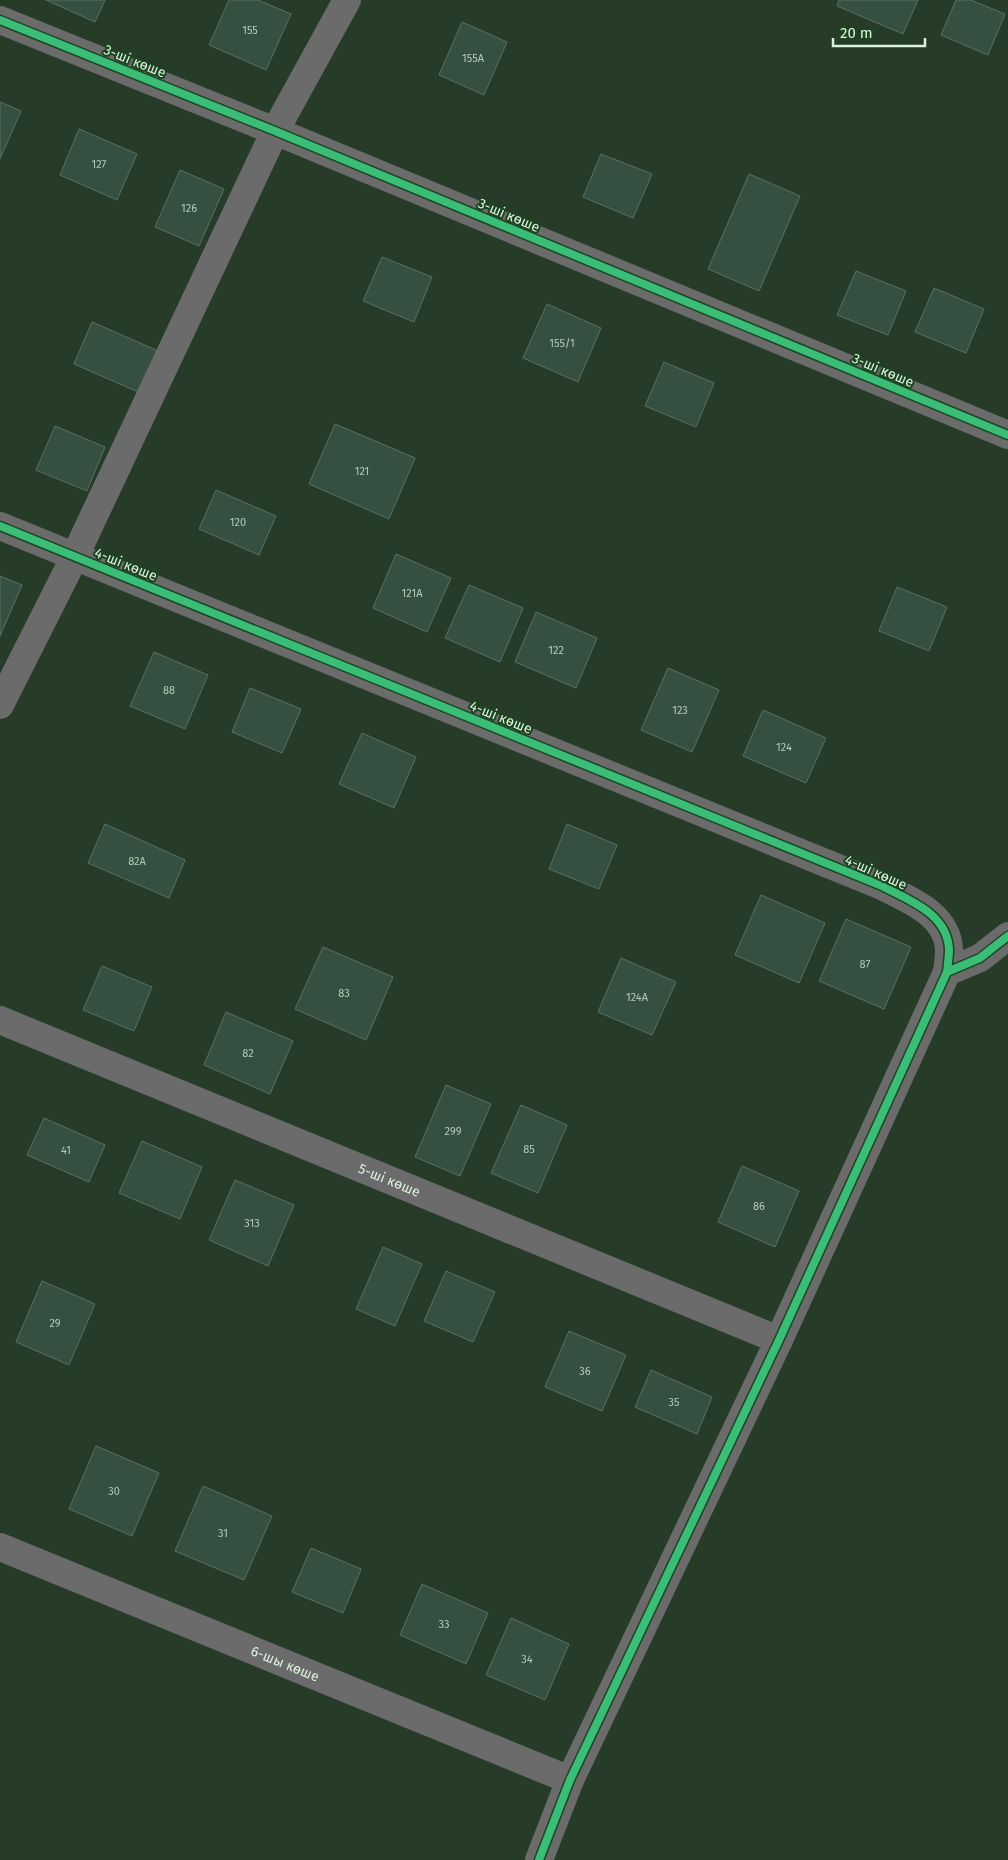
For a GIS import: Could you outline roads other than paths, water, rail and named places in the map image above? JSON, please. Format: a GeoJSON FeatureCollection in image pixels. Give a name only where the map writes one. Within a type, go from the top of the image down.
{"type":"FeatureCollection","features":[{"type":"Feature","properties":{"kind":"street"},"geometry":{"type":"LineString","coordinates":[[0,705],[75,556],[275,131],[347,0]]}},
{"type":"Feature","properties":{"kind":"street","name":"3-ші көше"},"geometry":{"type":"LineString","coordinates":[[0,20],[275,131],[1008,435]]}},
{"type":"Feature","properties":{"kind":"street","name":"4-ші көше"},"geometry":{"type":"LineString","coordinates":[[0,526],[882,886],[936,917],[946,933],[949,948],[947,972]]}},
{"type":"Feature","properties":{"kind":"street"},"geometry":{"type":"LineString","coordinates":[[539,1860],[570,1780],[779,1340],[947,972],[980,958],[1008,936]]}},
{"type":"Feature","properties":{"kind":"street","name":"5-ші көше"},"geometry":{"type":"LineString","coordinates":[[0,1020],[779,1340]]}},
{"type":"Feature","properties":{"kind":"street","name":"6-шы көше"},"geometry":{"type":"LineString","coordinates":[[0,1547],[570,1780]]}}]}
